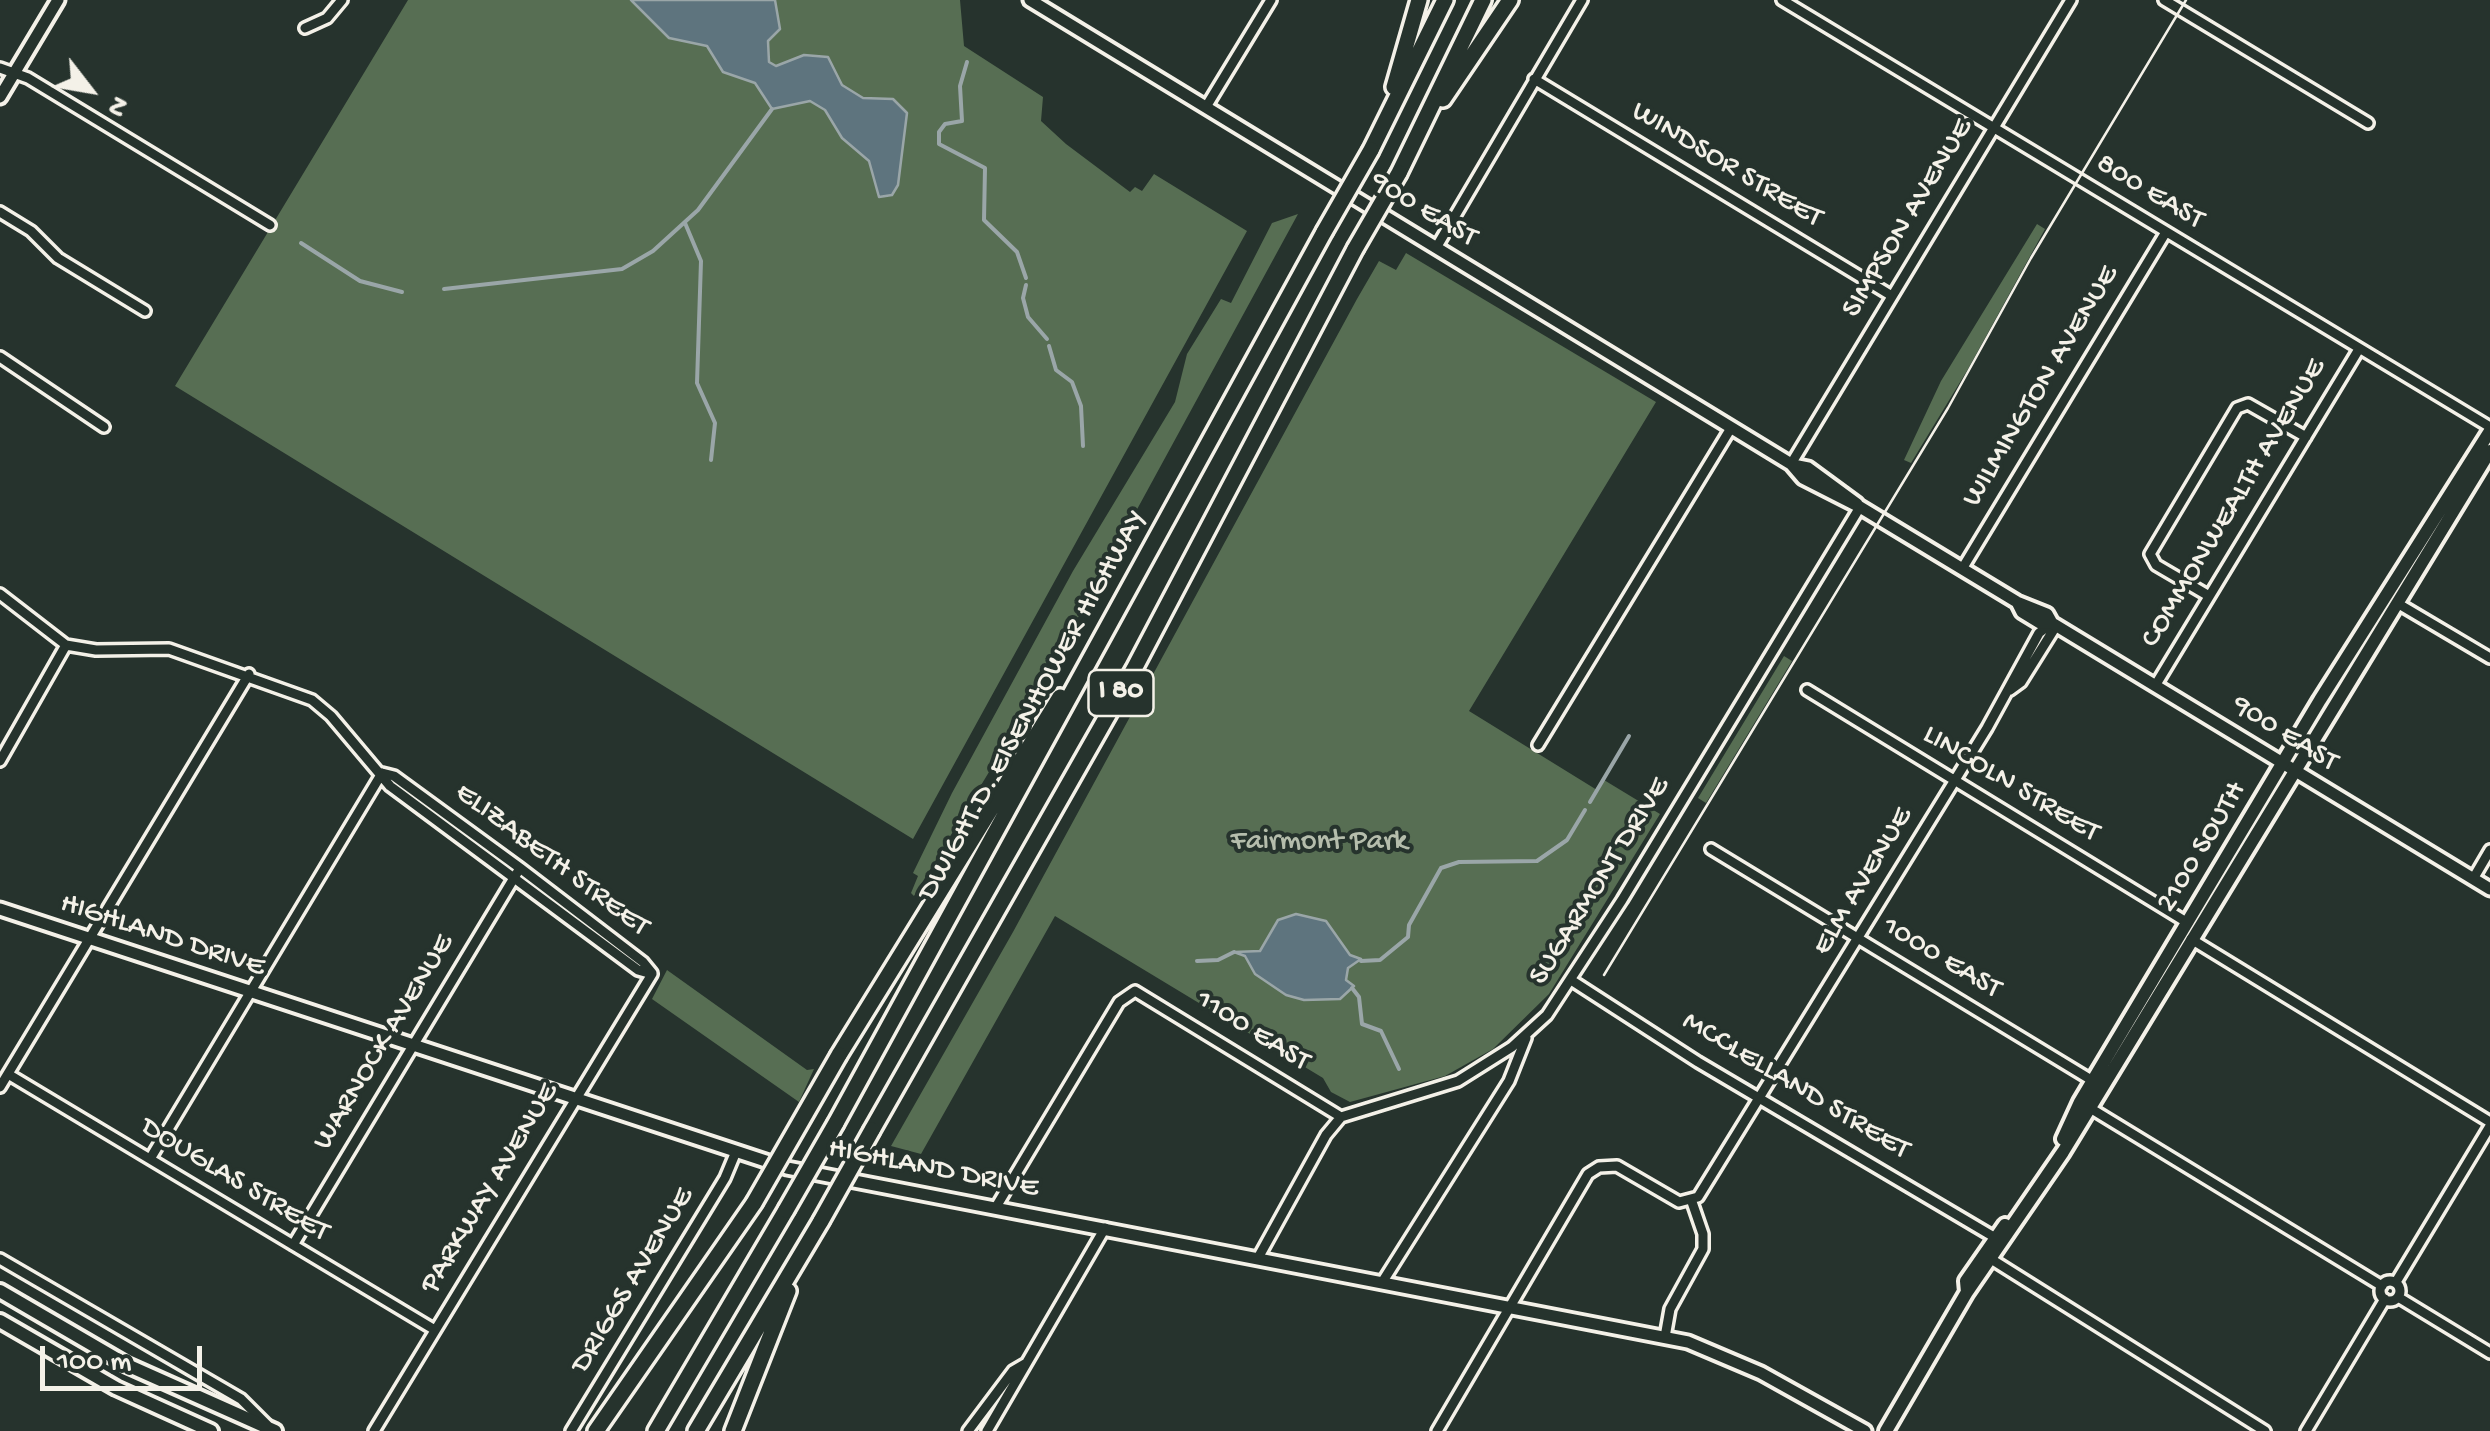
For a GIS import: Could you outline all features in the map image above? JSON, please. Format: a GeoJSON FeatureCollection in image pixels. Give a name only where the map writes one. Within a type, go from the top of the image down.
{"type":"FeatureCollection","features":[{"type":"Feature","properties":{"kind":"highway"},"geometry":{"type":"LineString","coordinates":[[1382,129],[1419,0]]}},
{"type":"Feature","properties":{"kind":"highway","name":"DWIGHT D. EISENHOWER HIGHWAY"},"geometry":{"type":"LineString","coordinates":[[656,1431],[836,1123],[1153,550],[1371,150],[1445,0]]}},
{"type":"Feature","properties":{"kind":"highway","name":"I 80"},"geometry":{"type":"LineString","coordinates":[[696,1431],[821,1221],[1134,669],[1354,248],[1398,173],[1483,0]]}},
{"type":"Feature","properties":{"kind":"highway"},"geometry":{"type":"LineString","coordinates":[[1410,148],[1510,0]]}},
{"type":"Feature","properties":{"kind":"highway"},"geometry":{"type":"LineString","coordinates":[[596,1431],[754,1203],[928,904],[1153,550]]}},
{"type":"Feature","properties":{"kind":"highway"},"geometry":{"type":"LineString","coordinates":[[732,1431],[806,1245]]}},
{"type":"Feature","properties":{"kind":"main road","name":"2100 SOUTH"},"geometry":{"type":"LineString","coordinates":[[1967,1292],[1966,1281],[1994,1237],[2030,1197],[2093,1081],[2282,764],[2490,429]]}},
{"type":"Feature","properties":{"kind":"main road","name":"2100 SOUTH"},"geometry":{"type":"LineString","coordinates":[[1886,1431],[1967,1292],[2090,1108],[2490,451]]}},
{"type":"Feature","properties":{"kind":"main road"},"geometry":{"type":"LineString","coordinates":[[2397,603],[2396,591],[2433,530],[2433,517]]}},
{"type":"Feature","properties":{"kind":"main road"},"geometry":{"type":"LineString","coordinates":[[2348,683],[2350,667],[2385,609],[2384,596]]}},
{"type":"Feature","properties":{"kind":"main road"},"geometry":{"type":"LineString","coordinates":[[2182,953],[2188,923]]}},
{"type":"Feature","properties":{"kind":"main road"},"geometry":{"type":"LineString","coordinates":[[2090,1108],[2087,1101],[2112,1050]]}},
{"type":"Feature","properties":{"kind":"main road"},"geometry":{"type":"LineString","coordinates":[[1987,1265],[1994,1237]]}},
{"type":"Feature","properties":{"kind":"main road"},"geometry":{"type":"LineString","coordinates":[[0,1295],[128,1364],[274,1430]]}},
{"type":"Feature","properties":{"kind":"main road"},"geometry":{"type":"LineString","coordinates":[[0,1322],[116,1388],[211,1431]]}},
{"type":"Feature","properties":{"kind":"street"},"geometry":{"type":"LineString","coordinates":[[0,96],[58,0]]}},
{"type":"Feature","properties":{"kind":"street"},"geometry":{"type":"LineString","coordinates":[[305,28],[326,18],[342,0]]}},
{"type":"Feature","properties":{"kind":"street","name":"900 EAST"},"geometry":{"type":"LineString","coordinates":[[1030,0],[1731,428],[1791,464],[1833,483],[1860,507],[2017,602],[2022,612],[2040,623],[2054,624],[2490,890]]}},
{"type":"Feature","properties":{"kind":"street"},"geometry":{"type":"LineString","coordinates":[[1206,107],[1271,0]]}},
{"type":"Feature","properties":{"kind":"street"},"geometry":{"type":"LineString","coordinates":[[1436,248],[1582,0]]}},
{"type":"Feature","properties":{"kind":"street","name":"800 EAST"},"geometry":{"type":"LineString","coordinates":[[1782,0],[2490,429]]}},
{"type":"Feature","properties":{"kind":"street","name":"SIMPSON AVENUE"},"geometry":{"type":"LineString","coordinates":[[1791,464],[2071,0]]}},
{"type":"Feature","properties":{"kind":"street"},"geometry":{"type":"LineString","coordinates":[[2164,0],[2368,123]]}},
{"type":"Feature","properties":{"kind":"street"},"geometry":{"type":"LineString","coordinates":[[0,68],[270,225]]}},
{"type":"Feature","properties":{"kind":"street","name":"WINDSOR STREET"},"geometry":{"type":"LineString","coordinates":[[1534,80],[1892,296]]}},
{"type":"Feature","properties":{"kind":"street"},"geometry":{"type":"LineString","coordinates":[[0,212],[31,231],[58,258],[146,311]]}},
{"type":"Feature","properties":{"kind":"street","name":"WILMINGTON AVENUE"},"geometry":{"type":"LineString","coordinates":[[1962,568],[2166,232]]}},
{"type":"Feature","properties":{"kind":"street","name":"COMMONWEALTH AVENUE"},"geometry":{"type":"LineString","coordinates":[[2154,686],[2359,349]]}},
{"type":"Feature","properties":{"kind":"street"},"geometry":{"type":"LineString","coordinates":[[0,357],[104,427]]}},
{"type":"Feature","properties":{"kind":"street"},"geometry":{"type":"LineString","coordinates":[[2209,596],[2156,564],[2150,554],[2228,424],[2244,403],[2306,437]]}},
{"type":"Feature","properties":{"kind":"street"},"geometry":{"type":"LineString","coordinates":[[1538,745],[1731,428]]}},
{"type":"Feature","properties":{"kind":"street","name":"SUGARMONT DRIVE"},"geometry":{"type":"LineString","coordinates":[[1383,1281],[1510,1081],[1527,1036],[1571,980],[1860,507]]}},
{"type":"Feature","properties":{"kind":"street"},"geometry":{"type":"LineString","coordinates":[[0,594],[66,645],[0,761]]}},
{"type":"Feature","properties":{"kind":"street"},"geometry":{"type":"LineString","coordinates":[[2397,603],[2490,658]]}},
{"type":"Feature","properties":{"kind":"street","name":"ELM AVENUE"},"geometry":{"type":"LineString","coordinates":[[1761,1100],[2054,624]]}},
{"type":"Feature","properties":{"kind":"street","name":"ELIZABETH STREET"},"geometry":{"type":"LineString","coordinates":[[66,645],[96,650],[168,650],[249,674],[318,704],[382,773],[394,776],[517,872],[644,962],[652,974]]}},
{"type":"Feature","properties":{"kind":"street"},"geometry":{"type":"LineString","coordinates":[[0,1087],[249,674]]}},
{"type":"Feature","properties":{"kind":"street","name":"LINCOLN STREET"},"geometry":{"type":"LineString","coordinates":[[1806,690],[2188,923]]}},
{"type":"Feature","properties":{"kind":"street"},"geometry":{"type":"LineString","coordinates":[[150,1159],[382,773]]}},
{"type":"Feature","properties":{"kind":"street","name":"1000 EAST"},"geometry":{"type":"LineString","coordinates":[[1712,849],[2093,1081]]}},
{"type":"Feature","properties":{"kind":"street"},"geometry":{"type":"LineString","coordinates":[[2473,879],[2490,850]]}},
{"type":"Feature","properties":{"kind":"street","name":"WARNOCK AVENUE"},"geometry":{"type":"LineString","coordinates":[[293,1245],[517,872]]}},
{"type":"Feature","properties":{"kind":"street","name":"HIGHLAND DRIVE"},"geometry":{"type":"LineString","coordinates":[[0,910],[734,1154],[787,1168],[1664,1337],[1734,1359],[1865,1431]]}},
{"type":"Feature","properties":{"kind":"street"},"geometry":{"type":"LineString","coordinates":[[2191,939],[2490,1124],[2396,1282],[2398,1297]]}},
{"type":"Feature","properties":{"kind":"street","name":"PARKWAY AVENUE"},"geometry":{"type":"LineString","coordinates":[[374,1431],[652,974]]}},
{"type":"Feature","properties":{"kind":"street","name":"MCCLELLAND STREET"},"geometry":{"type":"LineString","coordinates":[[1571,980],[1761,1100],[1994,1237]]}},
{"type":"Feature","properties":{"kind":"street","name":"1100 EAST"},"geometry":{"type":"LineString","coordinates":[[996,1207],[1119,1002],[1136,991],[1341,1117]]}},
{"type":"Feature","properties":{"kind":"street"},"geometry":{"type":"LineString","coordinates":[[1258,1258],[1326,1135],[1341,1117],[1443,1088],[1527,1036]]}},
{"type":"Feature","properties":{"kind":"street","name":"DOUGLAS STREET"},"geometry":{"type":"LineString","coordinates":[[8,1074],[435,1330]]}},
{"type":"Feature","properties":{"kind":"street"},"geometry":{"type":"LineString","coordinates":[[1692,1202],[1761,1100]]}},
{"type":"Feature","properties":{"kind":"street"},"geometry":{"type":"LineString","coordinates":[[2090,1108],[2382,1286],[2385,1299],[2306,1431]]}},
{"type":"Feature","properties":{"kind":"street","name":"DRIGGS AVENUE"},"geometry":{"type":"LineString","coordinates":[[571,1431],[725,1178],[734,1154]]}},
{"type":"Feature","properties":{"kind":"street"},"geometry":{"type":"LineString","coordinates":[[1437,1431],[1565,1209],[1593,1170],[1606,1166],[1622,1168],[1679,1202],[1692,1202]]}},
{"type":"Feature","properties":{"kind":"street"},"geometry":{"type":"LineString","coordinates":[[1664,1337],[1666,1317],[1703,1249],[1704,1234],[1692,1202]]}},
{"type":"Feature","properties":{"kind":"street"},"geometry":{"type":"LineString","coordinates":[[987,1431],[1024,1364],[1091,1259],[1104,1228]]}},
{"type":"Feature","properties":{"kind":"street"},"geometry":{"type":"LineString","coordinates":[[0,1259],[241,1399],[274,1430]]}},
{"type":"Feature","properties":{"kind":"street"},"geometry":{"type":"LineString","coordinates":[[1987,1265],[2266,1431]]}},
{"type":"Feature","properties":{"kind":"street"},"geometry":{"type":"LineString","coordinates":[[2382,1286],[2396,1282]]}},
{"type":"Feature","properties":{"kind":"street"},"geometry":{"type":"LineString","coordinates":[[2385,1299],[2398,1297],[2490,1353]]}},
{"type":"Feature","properties":{"kind":"street"},"geometry":{"type":"LineString","coordinates":[[968,1431],[1013,1371],[1024,1364]]}},
{"type":"Feature","properties":{"kind":"green space"},"geometry":{"type":"Polygon","coordinates":[[[408,0],[960,0],[964,46],[1043,97],[1041,121],[1066,144],[1130,192],[1135,187],[1142,191],[1154,174],[1247,231],[913,839],[175,386],[408,0]]]}},
{"type":"Feature","properties":{"kind":"green space"},"geometry":{"type":"Polygon","coordinates":[[[1298,214],[1038,691],[914,896],[911,893],[918,876],[913,873],[952,793],[1073,571],[1175,402],[1187,354],[1221,299],[1231,303],[1272,223],[1298,214]]]}},
{"type":"Feature","properties":{"kind":"green space"},"geometry":{"type":"Polygon","coordinates":[[[2037,224],[2045,229],[1968,369],[1911,463],[1904,460],[1941,381],[2037,224]]]}},
{"type":"Feature","properties":{"kind":"green space","name":"Fairmont Park"},"geometry":{"type":"Polygon","coordinates":[[[1406,253],[1656,402],[1469,711],[1597,790],[1604,780],[1660,814],[1549,994],[1493,1049],[1445,1076],[1350,1102],[1331,1092],[1323,1078],[1055,916],[921,1154],[891,1146],[1013,932],[1357,299],[1379,261],[1396,270],[1406,253]]]}},
{"type":"Feature","properties":{"kind":"green space"},"geometry":{"type":"Polygon","coordinates":[[[1784,656],[1792,661],[1706,803],[1698,798],[1784,656]]]}},
{"type":"Feature","properties":{"kind":"green space"},"geometry":{"type":"Polygon","coordinates":[[[667,970],[807,1070],[814,1069],[799,1102],[652,999],[667,970]]]}},
{"type":"Feature","properties":{"kind":"water"},"geometry":{"type":"Polygon","coordinates":[[[631,0],[775,0],[780,29],[768,41],[769,62],[776,66],[804,55],[828,57],[842,85],[863,98],[893,99],[907,113],[898,185],[892,195],[879,197],[869,161],[842,138],[825,110],[810,101],[772,109],[755,83],[723,72],[707,46],[669,38],[631,0]]]}},
{"type":"Feature","properties":{"kind":"water"},"geometry":{"type":"Polygon","coordinates":[[[1296,914],[1326,921],[1350,955],[1361,959],[1348,968],[1346,980],[1354,986],[1340,999],[1304,1000],[1286,995],[1255,974],[1245,956],[1234,952],[1260,951],[1278,920],[1296,914]]]}},
{"type":"Feature","properties":{"kind":"waterway"},"geometry":{"type":"LineString","coordinates":[[967,62],[960,86],[962,121],[945,124],[939,132],[939,144],[985,168],[984,220],[1017,252],[1026,278]]}},
{"type":"Feature","properties":{"kind":"waterway"},"geometry":{"type":"LineString","coordinates":[[444,289],[622,269],[653,251],[698,210],[772,109]]}},
{"type":"Feature","properties":{"kind":"waterway"},"geometry":{"type":"LineString","coordinates":[[685,223],[701,261],[697,383],[715,423],[711,460]]}},
{"type":"Feature","properties":{"kind":"waterway"},"geometry":{"type":"LineString","coordinates":[[301,243],[360,281],[402,292]]}},
{"type":"Feature","properties":{"kind":"waterway"},"geometry":{"type":"LineString","coordinates":[[1026,285],[1023,298],[1028,317],[1047,339]]}},
{"type":"Feature","properties":{"kind":"waterway"},"geometry":{"type":"LineString","coordinates":[[1049,346],[1056,370],[1072,382],[1081,406],[1083,446]]}},
{"type":"Feature","properties":{"kind":"waterway"},"geometry":{"type":"LineString","coordinates":[[1590,802],[1629,736]]}},
{"type":"Feature","properties":{"kind":"waterway"},"geometry":{"type":"LineString","coordinates":[[1361,961],[1380,960],[1408,937],[1409,925],[1441,868],[1459,862],[1537,861],[1567,840],[1585,810]]}},
{"type":"Feature","properties":{"kind":"waterway"},"geometry":{"type":"LineString","coordinates":[[1197,961],[1218,960],[1234,952]]}},
{"type":"Feature","properties":{"kind":"waterway"},"geometry":{"type":"LineString","coordinates":[[1352,988],[1359,997],[1362,1024],[1381,1031],[1399,1069]]}},
{"type":"Feature","properties":{"kind":"tram line"},"geometry":{"type":"LineString","coordinates":[[1604,975],[1948,408],[2031,258],[2186,0]]}}]}
